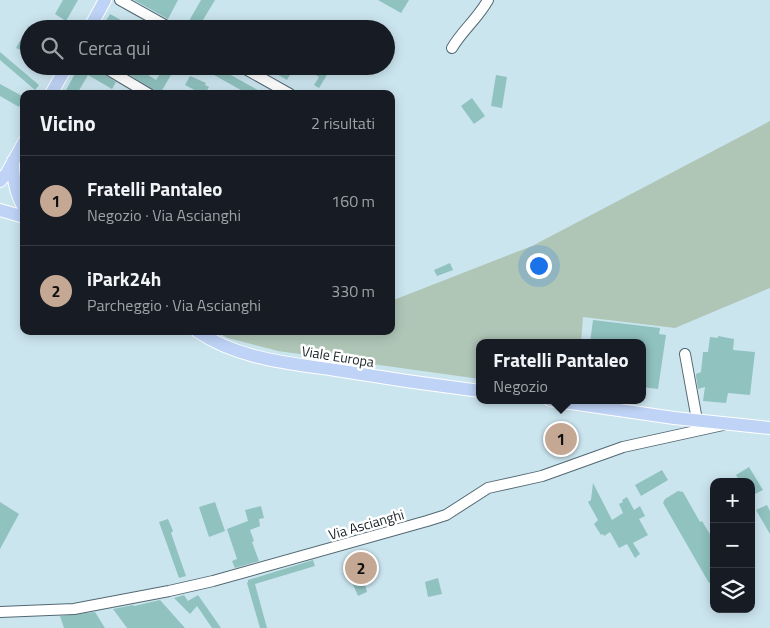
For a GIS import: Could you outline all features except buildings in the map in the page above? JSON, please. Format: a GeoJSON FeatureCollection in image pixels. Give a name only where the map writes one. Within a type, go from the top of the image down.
{"type":"FeatureCollection","features":[{"type":"Feature","properties":{"kind":"main road"},"geometry":{"type":"LineString","coordinates":[[94,20],[105,0]]}},
{"type":"Feature","properties":{"kind":"main road"},"geometry":{"type":"LineString","coordinates":[[53,90],[62,75]]}},
{"type":"Feature","properties":{"kind":"main road"},"geometry":{"type":"LineString","coordinates":[[0,182],[7,174],[20,149]]}},
{"type":"Feature","properties":{"kind":"main road"},"geometry":{"type":"LineString","coordinates":[[2,210],[13,206],[17,198],[13,176],[13,161]]}},
{"type":"Feature","properties":{"kind":"main road"},"geometry":{"type":"LineString","coordinates":[[0,182],[8,183],[16,191],[20,200]]}},
{"type":"Feature","properties":{"kind":"main road"},"geometry":{"type":"LineString","coordinates":[[2,210],[20,216]]}},
{"type":"Feature","properties":{"kind":"main road","name":"Viale Europa"},"geometry":{"type":"LineString","coordinates":[[204,335],[230,350],[276,361],[476,390]]}},
{"type":"Feature","properties":{"kind":"main road"},"geometry":{"type":"LineString","coordinates":[[579,404],[770,428]]}},
{"type":"Feature","properties":{"kind":"street"},"geometry":{"type":"LineString","coordinates":[[120,0],[156,20]]}},
{"type":"Feature","properties":{"kind":"street"},"geometry":{"type":"LineString","coordinates":[[452,48],[458,37],[470,26],[488,0]]}},
{"type":"Feature","properties":{"kind":"street"},"geometry":{"type":"LineString","coordinates":[[117,75],[142,90]]}},
{"type":"Feature","properties":{"kind":"street"},"geometry":{"type":"LineString","coordinates":[[256,75],[283,90]]}},
{"type":"Feature","properties":{"kind":"street"},"geometry":{"type":"LineString","coordinates":[[686,354],[697,420]]}},
{"type":"Feature","properties":{"kind":"street","name":"Via Ascianghi"},"geometry":{"type":"LineString","coordinates":[[0,612],[74,609],[213,581],[446,515],[488,488],[542,476],[622,447],[727,424]]}},
{"type":"Feature","properties":{"kind":"green space"},"geometry":{"type":"Polygon","coordinates":[[[770,121],[770,288],[675,328],[583,317],[581,339],[476,339],[476,378],[278,351],[222,335],[395,335],[395,299],[532,246],[770,121]]]}},
{"type":"Feature","properties":{"kind":"place","name":"Fratelli Pantaleo"},"geometry":{"type":"Point","coordinates":[561,439]}},
{"type":"Feature","properties":{"kind":"place","name":"iPark24h"},"geometry":{"type":"Point","coordinates":[361,568]}}]}
